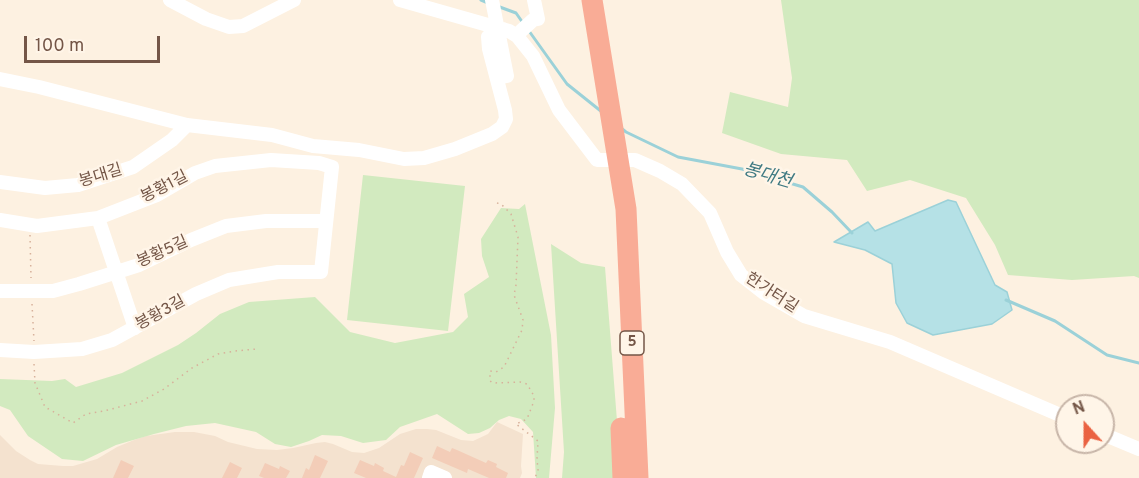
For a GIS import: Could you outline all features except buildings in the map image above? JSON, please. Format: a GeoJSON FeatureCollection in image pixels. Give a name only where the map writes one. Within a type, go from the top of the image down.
{"type":"FeatureCollection","features":[{"type":"Feature","properties":{"kind":"highway","name":"5"},"geometry":{"type":"LineString","coordinates":[[581,0],[620,209],[623,478]]}},
{"type":"Feature","properties":{"kind":"highway","name":"5"},"geometry":{"type":"LineString","coordinates":[[592,0],[620,209],[638,478]]}},
{"type":"Feature","properties":{"kind":"street"},"geometry":{"type":"LineString","coordinates":[[170,0],[206,19],[229,27],[243,26],[294,0]]}},
{"type":"Feature","properties":{"kind":"street"},"geometry":{"type":"LineString","coordinates":[[400,0],[510,33],[538,19],[534,0]]}},
{"type":"Feature","properties":{"kind":"street"},"geometry":{"type":"LineString","coordinates":[[0,79],[187,124],[272,135],[313,146],[359,150],[404,159],[424,158],[455,149],[492,134],[502,127],[506,119],[497,78],[507,76],[510,33],[492,0]]}},
{"type":"Feature","properties":{"kind":"street","name":"한가터길"},"geometry":{"type":"LineString","coordinates":[[510,33],[533,56],[559,110],[597,160],[635,160],[682,184],[710,213],[741,275],[764,293],[804,316],[890,342],[1055,413]]}},
{"type":"Feature","properties":{"kind":"street","name":"봉대길"},"geometry":{"type":"LineString","coordinates":[[0,182],[45,188],[78,185],[133,167],[172,140],[187,124]]}},
{"type":"Feature","properties":{"kind":"street"},"geometry":{"type":"LineString","coordinates":[[271,160],[272,135]]}},
{"type":"Feature","properties":{"kind":"street","name":"봉황1길"},"geometry":{"type":"LineString","coordinates":[[0,220],[37,226],[98,218],[158,195],[195,172],[215,166],[271,160],[319,163],[332,167],[326,221]]}},
{"type":"Feature","properties":{"kind":"street"},"geometry":{"type":"LineString","coordinates":[[98,218],[135,328]]}},
{"type":"Feature","properties":{"kind":"street","name":"봉황5길"},"geometry":{"type":"LineString","coordinates":[[0,291],[53,291],[139,265],[226,226],[266,221],[326,221]]}},
{"type":"Feature","properties":{"kind":"street","name":"봉황3길"},"geometry":{"type":"LineString","coordinates":[[0,350],[34,352],[82,349],[112,340],[196,294],[229,280],[278,272],[321,272],[326,221]]}},
{"type":"Feature","properties":{"kind":"street"},"geometry":{"type":"LineString","coordinates":[[1115,439],[1139,449]]}},
{"type":"Feature","properties":{"kind":"street"},"geometry":{"type":"LineString","coordinates":[[429,478],[431,472],[445,478]]}},
{"type":"Feature","properties":{"kind":"path"},"geometry":{"type":"LineString","coordinates":[[497,203],[511,214],[518,237],[514,295],[523,320],[522,330],[504,367],[496,372],[490,371],[490,381],[527,384],[534,396],[527,419],[516,424],[538,441],[538,470],[535,478]]}},
{"type":"Feature","properties":{"kind":"path"},"geometry":{"type":"LineString","coordinates":[[30,231],[32,280]]}},
{"type":"Feature","properties":{"kind":"path"},"geometry":{"type":"LineString","coordinates":[[32,297],[35,346]]}},
{"type":"Feature","properties":{"kind":"path"},"geometry":{"type":"LineString","coordinates":[[34,357],[35,383],[45,407],[74,423],[86,414],[142,401],[218,354],[257,349]]}},
{"type":"Feature","properties":{"kind":"shaded area"},"geometry":{"type":"Polygon","coordinates":[[[497,422],[523,434],[520,478],[0,478],[0,435],[16,451],[38,464],[73,466],[97,459],[117,447],[146,436],[175,432],[194,432],[215,436],[228,442],[257,449],[277,450],[325,442],[352,452],[364,453],[379,448],[400,434],[416,429],[436,430],[461,440],[473,441],[488,434],[497,422]]]}},
{"type":"Feature","properties":{"kind":"green space"},"geometry":{"type":"Polygon","coordinates":[[[781,0],[1139,0],[1139,278],[1134,276],[1072,280],[1008,275],[995,245],[966,198],[910,180],[867,191],[847,160],[781,154],[722,133],[730,92],[788,107],[792,78],[781,0]]]}},
{"type":"Feature","properties":{"kind":"green space"},"geometry":{"type":"Polygon","coordinates":[[[363,175],[465,186],[448,331],[347,320],[363,175]]]}},
{"type":"Feature","properties":{"kind":"green space"},"geometry":{"type":"Polygon","coordinates":[[[525,204],[551,335],[555,408],[549,478],[536,478],[533,432],[521,419],[509,416],[479,433],[468,434],[437,414],[400,427],[386,440],[363,443],[341,436],[322,435],[291,447],[275,444],[256,432],[215,423],[186,426],[116,445],[83,461],[62,459],[28,436],[10,410],[0,406],[0,379],[52,381],[65,379],[76,387],[122,373],[178,345],[220,314],[249,302],[315,297],[350,332],[395,343],[453,332],[468,317],[464,294],[489,277],[482,256],[481,239],[501,208],[519,209],[525,204]]]}},
{"type":"Feature","properties":{"kind":"green space"},"geometry":{"type":"Polygon","coordinates":[[[551,244],[581,263],[605,267],[617,421],[618,478],[562,478],[564,452],[551,244]]]}},
{"type":"Feature","properties":{"kind":"water"},"geometry":{"type":"Polygon","coordinates":[[[948,200],[956,202],[995,285],[1007,292],[1012,310],[992,324],[933,335],[907,323],[896,303],[892,264],[865,250],[834,242],[868,222],[875,231],[948,200]]]}},
{"type":"Feature","properties":{"kind":"waterway","name":"봉대천"},"geometry":{"type":"LineString","coordinates":[[481,0],[488,3]]}},
{"type":"Feature","properties":{"kind":"waterway","name":"봉대천"},"geometry":{"type":"LineString","coordinates":[[497,6],[516,13],[523,23]]}},
{"type":"Feature","properties":{"kind":"waterway","name":"봉대천"},"geometry":{"type":"LineString","coordinates":[[529,31],[567,84],[602,112]]}},
{"type":"Feature","properties":{"kind":"waterway","name":"봉대천"},"geometry":{"type":"LineString","coordinates":[[621,128],[678,157],[742,169],[803,187],[852,233]]}},
{"type":"Feature","properties":{"kind":"waterway","name":"봉대천"},"geometry":{"type":"LineString","coordinates":[[1006,300],[1055,321],[1107,355],[1139,363]]}}]}
